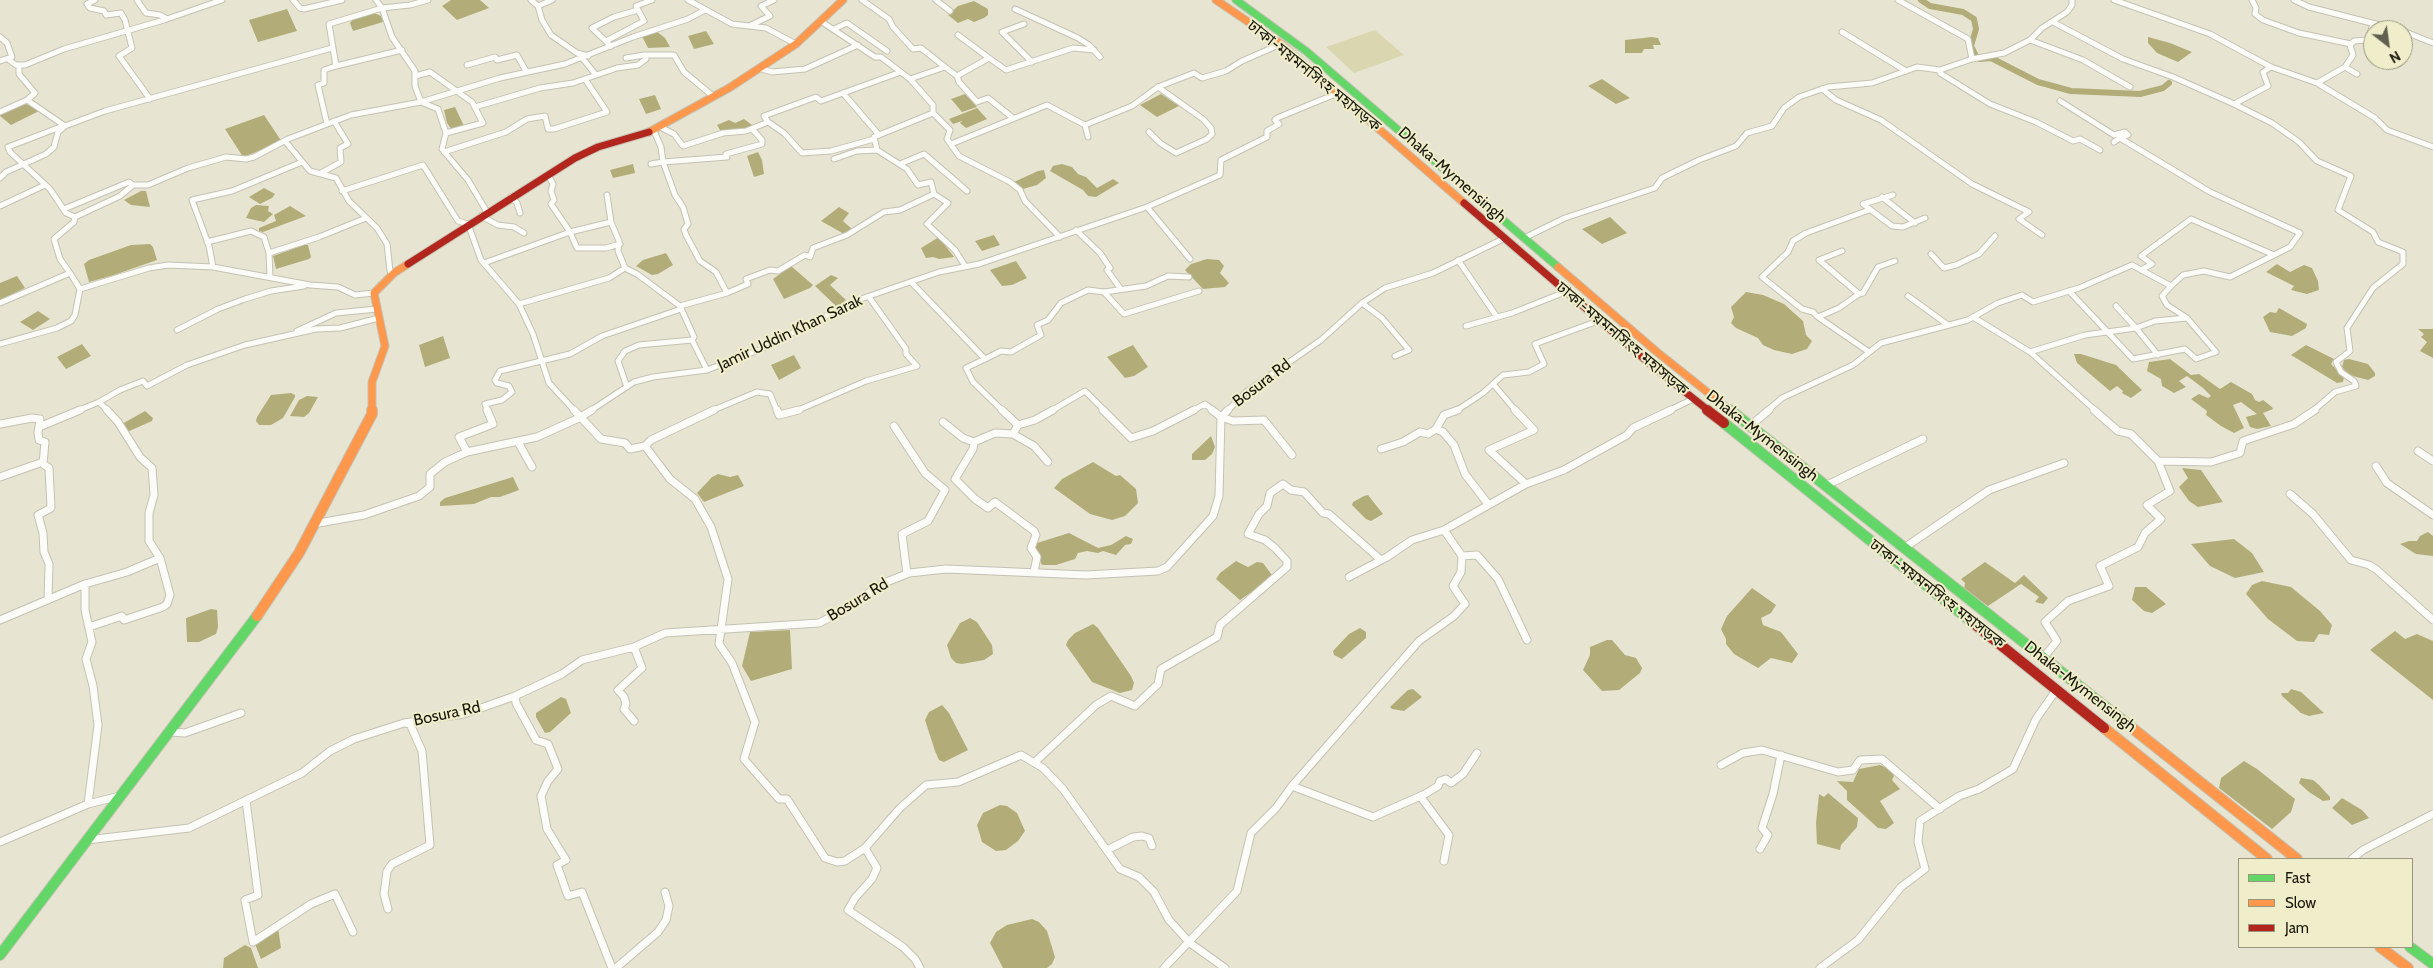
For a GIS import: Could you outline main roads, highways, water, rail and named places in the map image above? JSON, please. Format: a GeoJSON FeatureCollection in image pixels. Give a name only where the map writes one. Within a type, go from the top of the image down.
{"type":"FeatureCollection","features":[{"type":"Feature","properties":{"kind":"main road","name":"ঢাকা-ময়মনসিংহ মহাসড়ক"},"geometry":{"type":"LineString","coordinates":[[1216,0],[1281,44],[1598,321],[1693,399],[2266,858]]}},
{"type":"Feature","properties":{"kind":"main road","name":"Dhaka-Mymensingh"},"geometry":{"type":"LineString","coordinates":[[1236,0],[1306,50],[1657,352],[2297,858]]}},
{"type":"Feature","properties":{"kind":"main road"},"geometry":{"type":"LineString","coordinates":[[0,955],[6,943],[248,629],[299,553],[372,414],[372,382],[385,346],[374,293],[394,273],[468,224],[575,158],[598,147],[657,129],[714,97],[796,44],[822,22],[840,1]]}},
{"type":"Feature","properties":{"kind":"main road"},"geometry":{"type":"LineString","coordinates":[[2381,948],[2408,968]]}},
{"type":"Feature","properties":{"kind":"main road"},"geometry":{"type":"LineString","coordinates":[[2411,948],[2433,964]]}},
{"type":"Feature","properties":{"kind":"waterway"},"geometry":{"type":"LineString","coordinates":[[1921,0],[1930,6],[1963,12],[1974,19],[1976,29],[1971,46],[1976,56]]}},
{"type":"Feature","properties":{"kind":"waterway"},"geometry":{"type":"LineString","coordinates":[[1980,59],[1991,58],[2038,82],[2071,91],[2140,94],[2163,88],[2169,83]]}}]}
